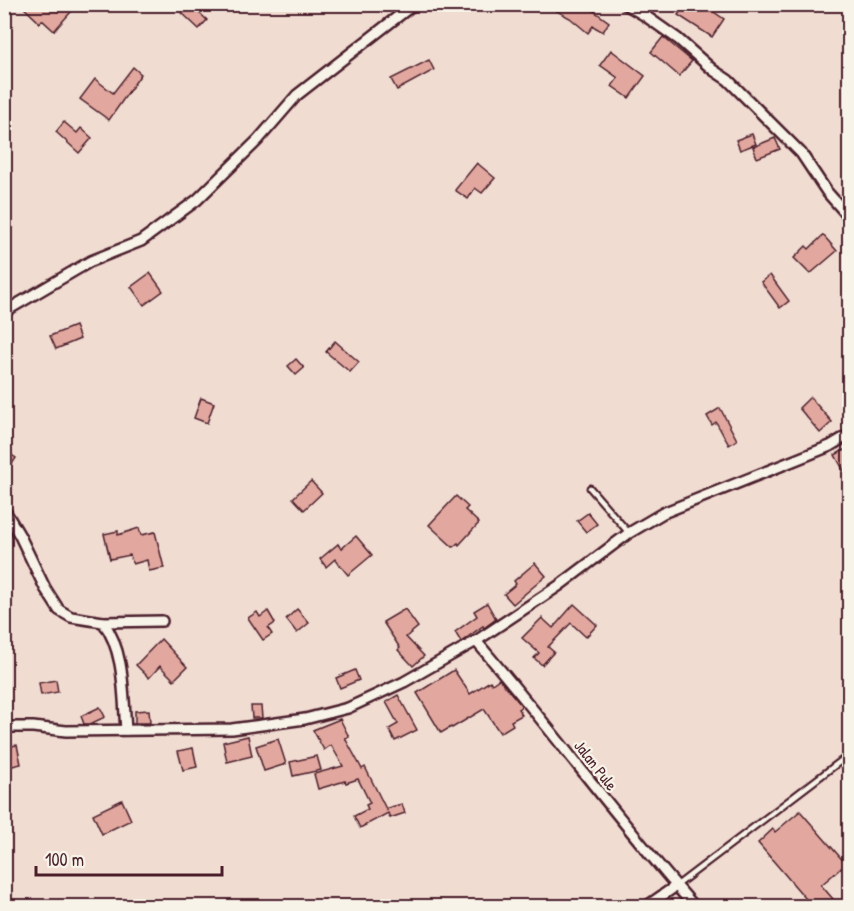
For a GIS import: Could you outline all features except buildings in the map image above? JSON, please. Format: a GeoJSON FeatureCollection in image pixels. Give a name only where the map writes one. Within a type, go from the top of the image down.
{"type":"FeatureCollection","features":[{"type":"Feature","properties":{"kind":"street"},"geometry":{"type":"LineString","coordinates":[[4,312],[91,261],[141,241],[197,200],[258,140],[297,95],[414,4]]}},
{"type":"Feature","properties":{"kind":"street"},"geometry":{"type":"LineString","coordinates":[[626,4],[678,39],[728,80],[801,153],[827,192],[849,218]]}},
{"type":"Feature","properties":{"kind":"street"},"geometry":{"type":"LineString","coordinates":[[4,727],[33,727],[66,731],[232,729],[305,719],[348,708],[404,682],[476,641],[560,585],[629,533],[663,513],[820,450],[849,434]]}},
{"type":"Feature","properties":{"kind":"street"},"geometry":{"type":"LineString","coordinates":[[4,509],[59,610],[71,617],[103,622],[162,621]]}},
{"type":"Feature","properties":{"kind":"street"},"geometry":{"type":"LineString","coordinates":[[103,622],[119,657],[126,730]]}},
{"type":"Feature","properties":{"kind":"street","name":"Jalan Pule"},"geometry":{"type":"LineString","coordinates":[[476,641],[694,906]]}},
{"type":"Feature","properties":{"kind":"street"},"geometry":{"type":"LineString","coordinates":[[647,906],[676,886]]}},
{"type":"Feature","properties":{"kind":"lane"},"geometry":{"type":"LineString","coordinates":[[590,488],[629,533]]}},
{"type":"Feature","properties":{"kind":"lane"},"geometry":{"type":"LineString","coordinates":[[676,886],[849,754]]}}]}
